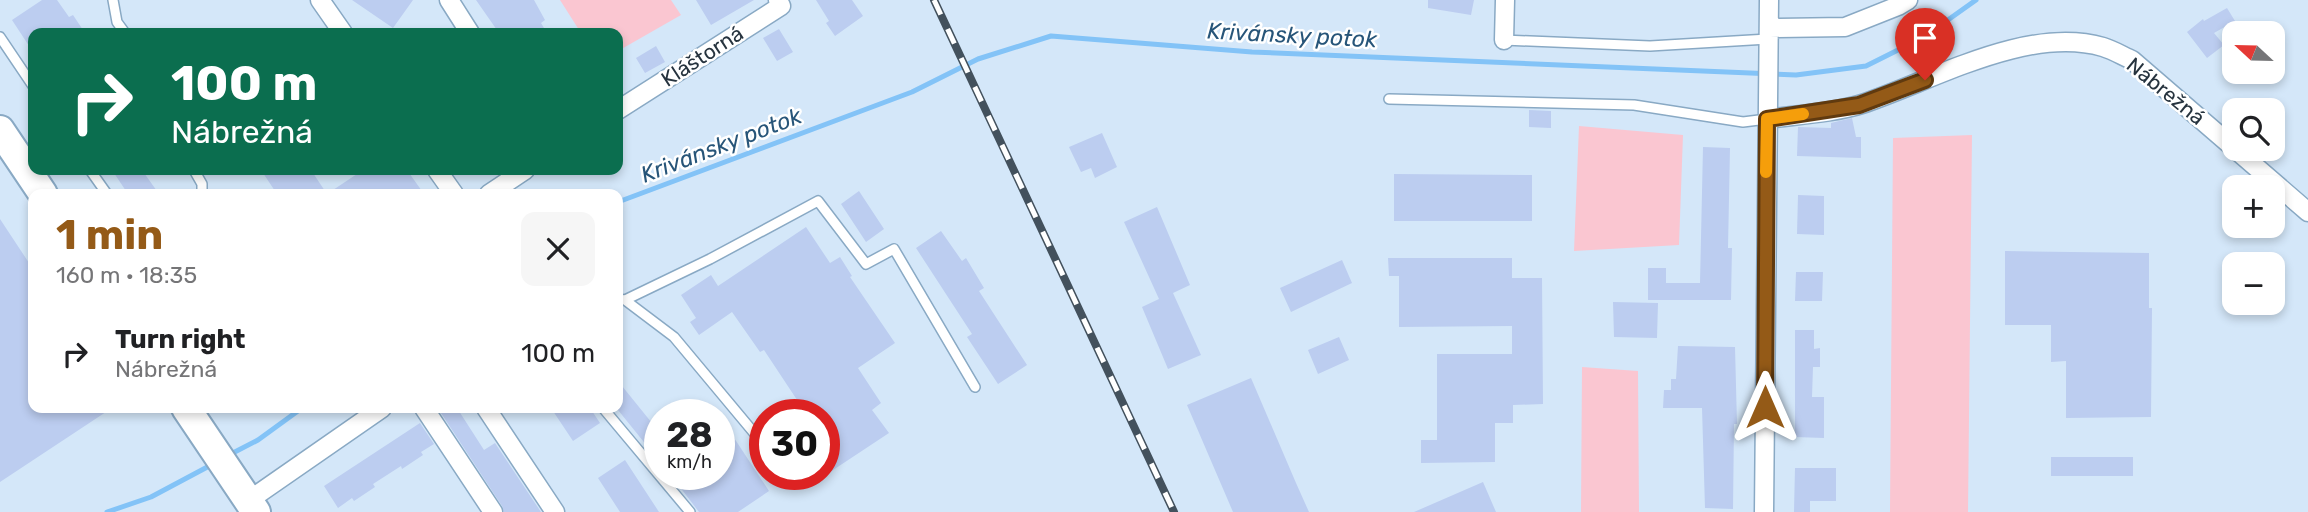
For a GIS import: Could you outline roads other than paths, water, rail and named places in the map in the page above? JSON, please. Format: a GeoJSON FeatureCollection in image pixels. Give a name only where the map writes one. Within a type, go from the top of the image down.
{"type":"FeatureCollection","features":[{"type":"Feature","properties":{"kind":"main road"},"geometry":{"type":"LineString","coordinates":[[0,130],[28,172]]}},
{"type":"Feature","properties":{"kind":"main road"},"geometry":{"type":"LineString","coordinates":[[189,413],[247,499]]}},
{"type":"Feature","properties":{"kind":"street"},"geometry":{"type":"LineString","coordinates":[[320,0],[340,28]]}},
{"type":"Feature","properties":{"kind":"street"},"geometry":{"type":"LineString","coordinates":[[449,0],[467,28]]}},
{"type":"Feature","properties":{"kind":"street","name":"Kláštorná"},"geometry":{"type":"LineString","coordinates":[[623,107],[781,6],[778,0]]}},
{"type":"Feature","properties":{"kind":"street"},"geometry":{"type":"LineString","coordinates":[[1504,0],[1504,40]]}},
{"type":"Feature","properties":{"kind":"street"},"geometry":{"type":"LineString","coordinates":[[1764,512],[1769,0]]}},
{"type":"Feature","properties":{"kind":"street"},"geometry":{"type":"LineString","coordinates":[[1768,39],[1844,27],[1908,0]]}},
{"type":"Feature","properties":{"kind":"street","name":"Nábrežná"},"geometry":{"type":"LineString","coordinates":[[1767,114],[1859,105],[1977,60],[2026,46],[2070,42],[2103,47],[2132,60],[2308,212]]}},
{"type":"Feature","properties":{"kind":"street"},"geometry":{"type":"LineString","coordinates":[[496,189],[518,175]]}},
{"type":"Feature","properties":{"kind":"street"},"geometry":{"type":"LineString","coordinates":[[247,499],[375,413]]}},
{"type":"Feature","properties":{"kind":"street"},"geometry":{"type":"LineString","coordinates":[[427,413],[493,512]]}},
{"type":"Feature","properties":{"kind":"street"},"geometry":{"type":"LineString","coordinates":[[489,413],[555,512]]}},
{"type":"Feature","properties":{"kind":"lane"},"geometry":{"type":"LineString","coordinates":[[113,0],[117,22],[121,28]]}},
{"type":"Feature","properties":{"kind":"lane"},"geometry":{"type":"LineString","coordinates":[[0,37],[28,79]]}},
{"type":"Feature","properties":{"kind":"lane"},"geometry":{"type":"LineString","coordinates":[[1504,40],[1650,46],[1768,39]]}},
{"type":"Feature","properties":{"kind":"lane"},"geometry":{"type":"LineString","coordinates":[[1390,99],[1634,105],[1743,122],[1767,114]]}},
{"type":"Feature","properties":{"kind":"lane"},"geometry":{"type":"LineString","coordinates":[[623,299],[710,259],[818,201],[866,264],[894,249],[975,387]]}},
{"type":"Feature","properties":{"kind":"lane"},"geometry":{"type":"LineString","coordinates":[[623,301],[674,337],[749,427]]}},
{"type":"Feature","properties":{"kind":"lane"},"geometry":{"type":"LineString","coordinates":[[607,413],[690,512]]}},
{"type":"Feature","properties":{"kind":"waterway","name":"Krivánsky potok"},"geometry":{"type":"LineString","coordinates":[[623,200],[912,92],[978,59],[1051,36],[1252,52],[1796,75],[1866,66],[1924,37],[1976,0]]}},
{"type":"Feature","properties":{"kind":"waterway","name":"Krivánsky potok"},"geometry":{"type":"LineString","coordinates":[[227,456],[258,440],[295,413]]}},
{"type":"Feature","properties":{"kind":"waterway","name":"Krivánsky potok"},"geometry":{"type":"LineString","coordinates":[[107,512],[151,497],[213,464]]}},
{"type":"Feature","properties":{"kind":"railway"},"geometry":{"type":"LineString","coordinates":[[934,0],[1174,512]]}}]}
